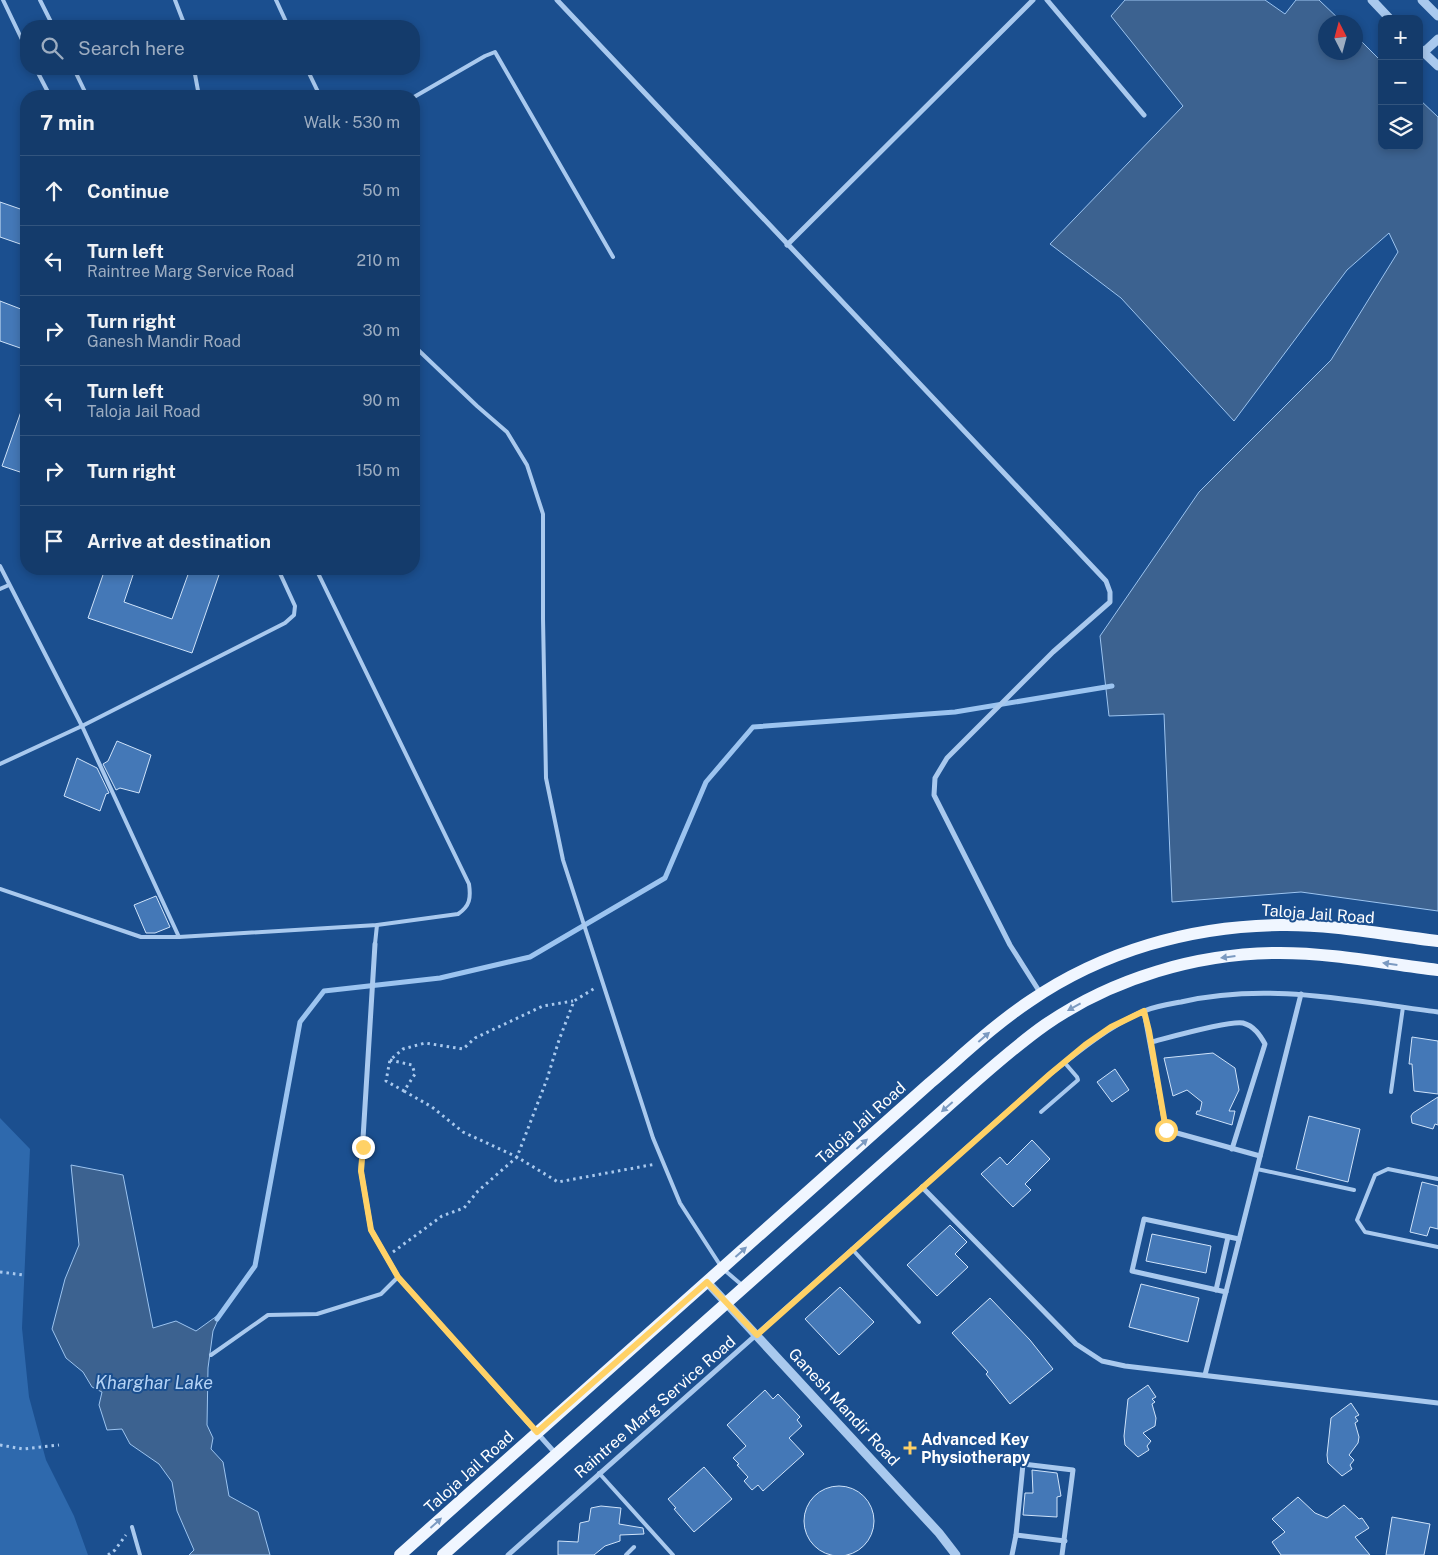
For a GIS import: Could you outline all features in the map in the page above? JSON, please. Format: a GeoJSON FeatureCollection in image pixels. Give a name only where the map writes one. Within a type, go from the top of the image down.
{"type":"FeatureCollection","features":[{"type":"Feature","properties":{"kind":"main road","name":"Taloja Jail Road"},"geometry":{"type":"LineString","coordinates":[[400,1555],[993,1029],[1041,994],[1078,972],[1114,957],[1160,942],[1211,930],[1248,926],[1282,925],[1353,930],[1438,941]]}},
{"type":"Feature","properties":{"kind":"main road"},"geometry":{"type":"LineString","coordinates":[[443,1555],[1011,1051],[1046,1025],[1091,998],[1168,969],[1190,963],[1250,954],[1281,953],[1333,957],[1438,970]]}},
{"type":"Feature","properties":{"kind":"street"},"geometry":{"type":"LineString","coordinates":[[557,0],[1106,581],[1110,592],[1110,602],[1054,652],[947,758],[935,778],[934,794],[1010,946],[1041,994]]}},
{"type":"Feature","properties":{"kind":"street"},"geometry":{"type":"LineString","coordinates":[[787,245],[1033,0]]}},
{"type":"Feature","properties":{"kind":"street"},"geometry":{"type":"LineString","coordinates":[[1047,0],[1144,115]]}},
{"type":"Feature","properties":{"kind":"street"},"geometry":{"type":"LineString","coordinates":[[1372,0],[1386,15]]}},
{"type":"Feature","properties":{"kind":"street"},"geometry":{"type":"LineString","coordinates":[[1422,0],[1438,16]]}},
{"type":"Feature","properties":{"kind":"street"},"geometry":{"type":"LineString","coordinates":[[1423,49],[1438,39]]}},
{"type":"Feature","properties":{"kind":"street"},"geometry":{"type":"LineString","coordinates":[[1423,51],[1438,66]]}},
{"type":"Feature","properties":{"kind":"street"},"geometry":{"type":"LineString","coordinates":[[375,944],[361,1171],[371,1230],[398,1277],[557,1454]]}},
{"type":"Feature","properties":{"kind":"street","name":"Raintree Marg Service Road"},"geometry":{"type":"LineString","coordinates":[[508,1555],[1064,1062],[1111,1027],[1144,1011],[1196,998],[1262,992],[1301,994],[1438,1012]]}},
{"type":"Feature","properties":{"kind":"street"},"geometry":{"type":"LineString","coordinates":[[1205,1375],[1301,994]]}},
{"type":"Feature","properties":{"kind":"street"},"geometry":{"type":"LineString","coordinates":[[1144,1011],[1166,1130],[1260,1156]]}},
{"type":"Feature","properties":{"kind":"street"},"geometry":{"type":"LineString","coordinates":[[1151,1042],[1229,1024],[1243,1023],[1257,1031],[1264,1044],[1232,1149]]}},
{"type":"Feature","properties":{"kind":"street"},"geometry":{"type":"LineString","coordinates":[[922,1187],[1076,1344],[1102,1361],[1113,1364],[1438,1403]]}},
{"type":"Feature","properties":{"kind":"street"},"geometry":{"type":"LineString","coordinates":[[1226,1292],[1132,1272],[1144,1219],[1240,1240]]}},
{"type":"Feature","properties":{"kind":"street"},"geometry":{"type":"LineString","coordinates":[[1216,1290],[1228,1237]]}},
{"type":"Feature","properties":{"kind":"street","name":"Ganesh Mandir Road"},"geometry":{"type":"LineString","coordinates":[[707,1282],[939,1533],[956,1555]]}},
{"type":"Feature","properties":{"kind":"street"},"geometry":{"type":"LineString","coordinates":[[1012,1555],[1016,1535],[1023,1464],[1073,1470],[1062,1555]]}},
{"type":"Feature","properties":{"kind":"street"},"geometry":{"type":"LineString","coordinates":[[1016,1535],[1065,1541]]}},
{"type":"Feature","properties":{"kind":"lane"},"geometry":{"type":"LineString","coordinates":[[3,0],[20,35]]}},
{"type":"Feature","properties":{"kind":"lane"},"geometry":{"type":"LineString","coordinates":[[40,0],[50,20]]}},
{"type":"Feature","properties":{"kind":"lane"},"geometry":{"type":"LineString","coordinates":[[175,0],[183,20]]}},
{"type":"Feature","properties":{"kind":"lane"},"geometry":{"type":"LineString","coordinates":[[276,0],[285,20]]}},
{"type":"Feature","properties":{"kind":"lane"},"geometry":{"type":"LineString","coordinates":[[420,94],[495,52],[613,257]]}},
{"type":"Feature","properties":{"kind":"lane"},"geometry":{"type":"LineString","coordinates":[[39,75],[47,90]]}},
{"type":"Feature","properties":{"kind":"lane"},"geometry":{"type":"LineString","coordinates":[[77,75],[84,90]]}},
{"type":"Feature","properties":{"kind":"lane"},"geometry":{"type":"LineString","coordinates":[[195,75],[198,90]]}},
{"type":"Feature","properties":{"kind":"lane"},"geometry":{"type":"LineString","coordinates":[[310,75],[317,90]]}},
{"type":"Feature","properties":{"kind":"lane"},"geometry":{"type":"LineString","coordinates":[[420,352],[507,432],[527,465],[543,514],[546,778],[563,860],[653,1138],[680,1203],[722,1268],[744,1287]]}},
{"type":"Feature","properties":{"kind":"lane"},"geometry":{"type":"LineString","coordinates":[[0,566],[82,726],[178,937]]}},
{"type":"Feature","properties":{"kind":"lane"},"geometry":{"type":"LineString","coordinates":[[0,764],[82,726],[285,623],[294,615],[295,606],[281,575]]}},
{"type":"Feature","properties":{"kind":"lane"},"geometry":{"type":"LineString","coordinates":[[0,889],[141,938],[377,925],[458,914],[467,908],[471,897],[469,884],[319,575]]}},
{"type":"Feature","properties":{"kind":"lane"},"geometry":{"type":"LineString","coordinates":[[0,590],[9,585]]}},
{"type":"Feature","properties":{"kind":"lane"},"geometry":{"type":"LineString","coordinates":[[375,944],[377,925]]}},
{"type":"Feature","properties":{"kind":"lane"},"geometry":{"type":"LineString","coordinates":[[1391,1092],[1403,1007]]}},
{"type":"Feature","properties":{"kind":"lane"},"geometry":{"type":"LineString","coordinates":[[1041,1112],[1078,1080],[1064,1062]]}},
{"type":"Feature","properties":{"kind":"lane"},"geometry":{"type":"LineString","coordinates":[[1438,1179],[1388,1169],[1375,1175],[1357,1220],[1364,1232],[1438,1247]]}},
{"type":"Feature","properties":{"kind":"lane"},"geometry":{"type":"LineString","coordinates":[[1257,1170],[1354,1190]]}},
{"type":"Feature","properties":{"kind":"lane"},"geometry":{"type":"LineString","coordinates":[[852,1249],[919,1322]]}},
{"type":"Feature","properties":{"kind":"lane"},"geometry":{"type":"LineString","coordinates":[[211,1355],[268,1315],[317,1314],[381,1294],[398,1277]]}},
{"type":"Feature","properties":{"kind":"lane"},"geometry":{"type":"LineString","coordinates":[[599,1473],[673,1555]]}},
{"type":"Feature","properties":{"kind":"lane"},"geometry":{"type":"LineString","coordinates":[[132,1527],[140,1555]]}},
{"type":"Feature","properties":{"kind":"lane"},"geometry":{"type":"LineString","coordinates":[[626,1555],[634,1547]]}},
{"type":"Feature","properties":{"kind":"path"},"geometry":{"type":"LineString","coordinates":[[603,984],[574,1001],[543,1006],[475,1038],[463,1049],[425,1043],[403,1049],[390,1060],[386,1081],[432,1107],[463,1132],[517,1157],[558,1182],[664,1163]]}},
{"type":"Feature","properties":{"kind":"path"},"geometry":{"type":"LineString","coordinates":[[386,1257],[442,1216],[464,1208],[478,1191],[517,1157],[574,1001]]}},
{"type":"Feature","properties":{"kind":"path"},"geometry":{"type":"LineString","coordinates":[[390,1060],[412,1065],[415,1074],[404,1091]]}},
{"type":"Feature","properties":{"kind":"path"},"geometry":{"type":"LineString","coordinates":[[0,1272],[24,1275]]}},
{"type":"Feature","properties":{"kind":"path"},"geometry":{"type":"LineString","coordinates":[[0,1445],[23,1449],[59,1445]]}},
{"type":"Feature","properties":{"kind":"path"},"geometry":{"type":"LineString","coordinates":[[108,1555],[115,1550],[132,1527]]}},
{"type":"Feature","properties":{"kind":"shaded area"},"geometry":{"type":"Polygon","coordinates":[[[0,1118],[30,1149],[22,1328],[29,1397],[46,1460],[74,1516],[88,1555],[0,1555],[0,1118]]]}},
{"type":"Feature","properties":{"kind":"water"},"geometry":{"type":"Polygon","coordinates":[[[1125,0],[1265,0],[1285,14],[1296,0],[1319,0],[1335,15],[1318,15],[1318,60],[1363,60],[1363,43],[1378,58],[1378,150],[1423,150],[1423,103],[1438,117],[1438,911],[1301,892],[1172,902],[1164,714],[1109,716],[1100,636],[1199,492],[1331,360],[1398,252],[1389,233],[1347,270],[1234,421],[1121,298],[1050,244],[1183,106],[1111,16],[1125,0]]]}},
{"type":"Feature","properties":{"kind":"water","name":"Kharghar Lake"},"geometry":{"type":"Polygon","coordinates":[[[71,1165],[123,1175],[153,1328],[176,1321],[196,1331],[221,1313],[213,1331],[208,1368],[207,1425],[213,1438],[211,1449],[223,1462],[229,1496],[258,1512],[270,1555],[189,1555],[194,1550],[177,1511],[172,1482],[159,1464],[130,1444],[122,1429],[107,1430],[99,1405],[102,1392],[92,1387],[83,1372],[66,1358],[52,1329],[65,1279],[79,1245],[71,1165]]]}},
{"type":"Feature","properties":{"kind":"building"},"geometry":{"type":"Polygon","coordinates":[[[0,202],[20,209],[20,244],[0,237],[0,202]]]}},
{"type":"Feature","properties":{"kind":"building"},"geometry":{"type":"Polygon","coordinates":[[[0,301],[20,309],[20,348],[0,341],[0,301]]]}},
{"type":"Feature","properties":{"kind":"building"},"geometry":{"type":"Polygon","coordinates":[[[20,414],[20,472],[2,466],[20,414]]]}},
{"type":"Feature","properties":{"kind":"building"},"geometry":{"type":"Polygon","coordinates":[[[103,575],[133,575],[124,602],[172,619],[188,575],[219,575],[192,653],[88,618],[103,575]]]}},
{"type":"Feature","properties":{"kind":"building"},"geometry":{"type":"Polygon","coordinates":[[[117,741],[151,755],[139,793],[120,788],[116,790],[103,764],[108,761],[117,741]]]}},
{"type":"Feature","properties":{"kind":"building"},"geometry":{"type":"Polygon","coordinates":[[[77,758],[97,768],[109,793],[106,794],[100,811],[64,796],[77,758]]]}},
{"type":"Feature","properties":{"kind":"building"},"geometry":{"type":"Polygon","coordinates":[[[156,896],[170,927],[155,933],[146,933],[134,905],[156,896]]]}},
{"type":"Feature","properties":{"kind":"building"},"geometry":{"type":"Polygon","coordinates":[[[1412,1037],[1438,1041],[1438,1094],[1414,1091],[1412,1064],[1409,1064],[1412,1037]]]}},
{"type":"Feature","properties":{"kind":"building"},"geometry":{"type":"Polygon","coordinates":[[[1213,1053],[1235,1068],[1239,1090],[1229,1111],[1235,1111],[1232,1125],[1196,1114],[1197,1111],[1200,1111],[1202,1102],[1187,1090],[1173,1096],[1164,1058],[1213,1053]]]}},
{"type":"Feature","properties":{"kind":"building"},"geometry":{"type":"Polygon","coordinates":[[[1115,1069],[1129,1090],[1112,1102],[1097,1082],[1115,1069]]]}},
{"type":"Feature","properties":{"kind":"building"},"geometry":{"type":"Polygon","coordinates":[[[1438,1097],[1438,1125],[1435,1124],[1433,1129],[1412,1123],[1411,1116],[1413,1113],[1438,1097]]]}},
{"type":"Feature","properties":{"kind":"building"},"geometry":{"type":"Polygon","coordinates":[[[1309,1116],[1360,1129],[1348,1182],[1296,1169],[1309,1116]]]}},
{"type":"Feature","properties":{"kind":"building"},"geometry":{"type":"Polygon","coordinates":[[[1032,1140],[1050,1159],[1025,1184],[1031,1190],[1013,1207],[981,1174],[1000,1157],[1007,1165],[1032,1140]]]}},
{"type":"Feature","properties":{"kind":"building"},"geometry":{"type":"Polygon","coordinates":[[[1422,1182],[1438,1186],[1438,1229],[1430,1227],[1427,1236],[1410,1232],[1422,1182]]]}},
{"type":"Feature","properties":{"kind":"building"},"geometry":{"type":"Polygon","coordinates":[[[950,1225],[967,1242],[955,1254],[968,1267],[937,1296],[907,1265],[950,1225]]]}},
{"type":"Feature","properties":{"kind":"building"},"geometry":{"type":"Polygon","coordinates":[[[1152,1234],[1211,1246],[1206,1273],[1146,1261],[1152,1234]]]}},
{"type":"Feature","properties":{"kind":"building"},"geometry":{"type":"Polygon","coordinates":[[[1141,1284],[1199,1298],[1188,1342],[1129,1327],[1141,1284]]]}},
{"type":"Feature","properties":{"kind":"building"},"geometry":{"type":"Polygon","coordinates":[[[840,1287],[874,1322],[839,1355],[805,1319],[840,1287]]]}},
{"type":"Feature","properties":{"kind":"building"},"geometry":{"type":"Polygon","coordinates":[[[990,1298],[1030,1340],[1053,1369],[1010,1404],[986,1374],[988,1372],[952,1333],[990,1298]]]}},
{"type":"Feature","properties":{"kind":"building"},"geometry":{"type":"Polygon","coordinates":[[[1148,1385],[1156,1397],[1152,1399],[1155,1402],[1152,1404],[1156,1418],[1155,1426],[1143,1433],[1151,1441],[1147,1446],[1149,1450],[1138,1457],[1125,1445],[1124,1436],[1128,1399],[1148,1385]]]}},
{"type":"Feature","properties":{"kind":"building"},"geometry":{"type":"Polygon","coordinates":[[[765,1390],[773,1399],[778,1394],[800,1417],[797,1420],[802,1426],[789,1438],[804,1454],[763,1491],[758,1485],[752,1490],[744,1481],[748,1477],[733,1458],[746,1446],[727,1425],[765,1390]]]}},
{"type":"Feature","properties":{"kind":"building"},"geometry":{"type":"Polygon","coordinates":[[[1351,1403],[1359,1415],[1355,1417],[1358,1421],[1355,1423],[1359,1437],[1358,1443],[1349,1455],[1354,1460],[1350,1465],[1352,1469],[1342,1476],[1328,1463],[1327,1455],[1331,1418],[1351,1403]]]}},
{"type":"Feature","properties":{"kind":"building"},"geometry":{"type":"Polygon","coordinates":[[[704,1467],[732,1499],[694,1532],[668,1499],[704,1467]]]}},
{"type":"Feature","properties":{"kind":"building"},"geometry":{"type":"Polygon","coordinates":[[[1032,1470],[1057,1473],[1061,1496],[1057,1497],[1057,1517],[1023,1515],[1025,1493],[1033,1493],[1032,1470]]]}},
{"type":"Feature","properties":{"kind":"building"},"geometry":{"type":"Polygon","coordinates":[[[846,1486],[859,1492],[868,1501],[872,1507],[874,1521],[872,1535],[864,1546],[853,1554],[832,1556],[825,1554],[814,1546],[806,1535],[804,1514],[806,1507],[814,1496],[825,1488],[846,1486]]]}},
{"type":"Feature","properties":{"kind":"building"},"geometry":{"type":"Polygon","coordinates":[[[1298,1497],[1315,1513],[1327,1518],[1344,1505],[1359,1519],[1362,1518],[1369,1528],[1355,1537],[1370,1555],[1281,1555],[1272,1542],[1285,1532],[1272,1519],[1298,1497]]]}},
{"type":"Feature","properties":{"kind":"building"},"geometry":{"type":"Polygon","coordinates":[[[601,1506],[621,1508],[619,1524],[643,1528],[644,1534],[620,1535],[620,1541],[605,1546],[594,1555],[558,1555],[558,1541],[578,1542],[580,1523],[589,1521],[591,1508],[601,1506]]]}},
{"type":"Feature","properties":{"kind":"building"},"geometry":{"type":"Polygon","coordinates":[[[1392,1517],[1430,1524],[1424,1555],[1386,1555],[1392,1517]]]}},
{"type":"Feature","properties":{"kind":"waterway"},"geometry":{"type":"LineString","coordinates":[[217,1319],[255,1266],[300,1022],[324,991],[440,978],[530,957],[665,878],[706,782],[753,727],[955,712],[1112,686]]}},
{"type":"Feature","properties":{"kind":"place","name":"Advanced Key Physiotherapy"},"geometry":{"type":"Point","coordinates":[910,1448]}},
{"type":"Feature","properties":{"kind":"route"},"geometry":{"type":"LineString","coordinates":[[363,1147],[361,1171],[371,1230],[398,1277],[537,1432],[707,1282],[757,1335],[1050,1074],[1085,1045],[1111,1027],[1144,1011],[1166,1130]]}}]}
